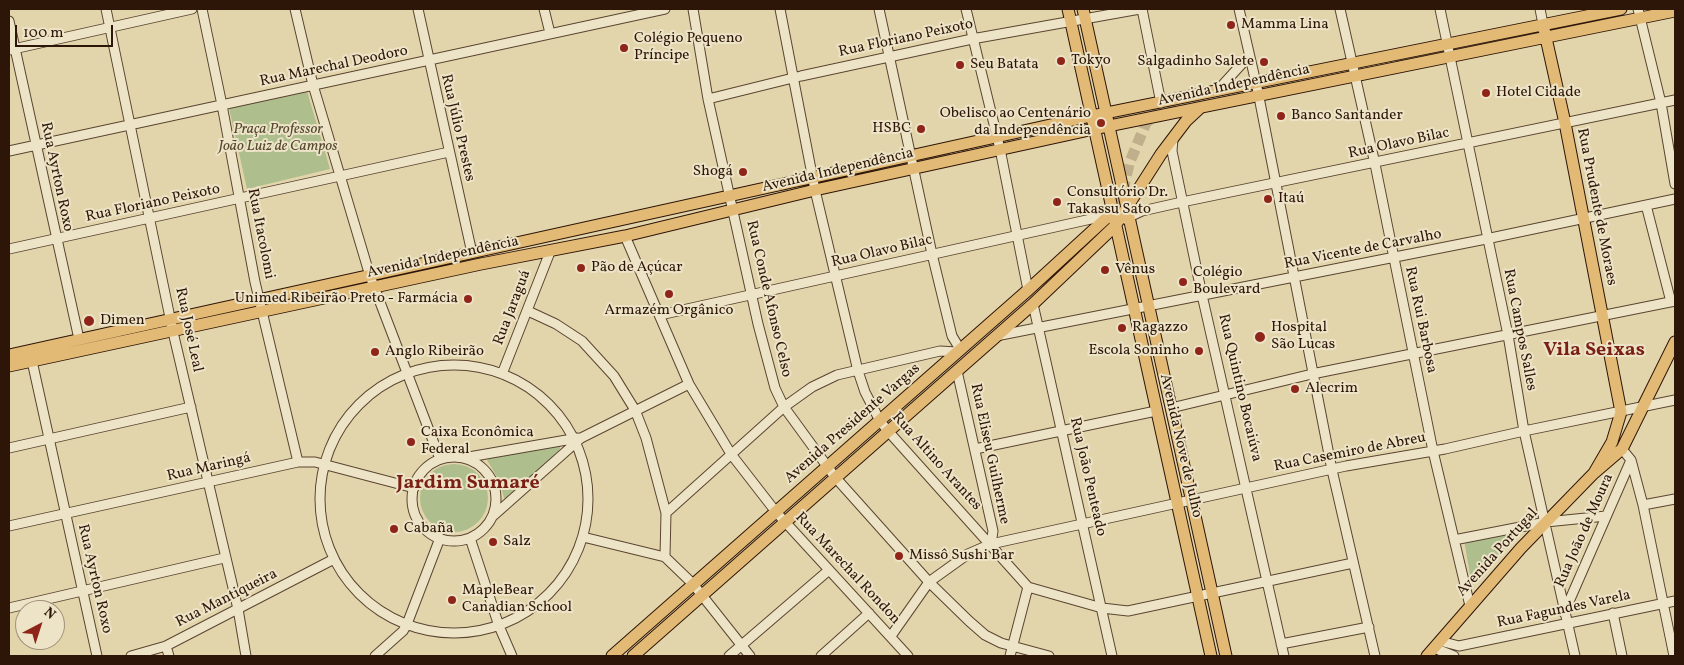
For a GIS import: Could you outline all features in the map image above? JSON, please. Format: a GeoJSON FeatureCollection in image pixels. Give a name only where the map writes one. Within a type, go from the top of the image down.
{"type":"FeatureCollection","features":[{"type":"Feature","properties":{"kind":"main road","name":"Avenida Nove de Julho"},"geometry":{"type":"LineString","coordinates":[[1068,9],[1111,213],[1135,309],[1211,656]]}},
{"type":"Feature","properties":{"kind":"main road","name":"Avenida Independência"},"geometry":{"type":"LineString","coordinates":[[9,355],[1091,116],[1621,9]]}},
{"type":"Feature","properties":{"kind":"main road","name":"Avenida Independência"},"geometry":{"type":"LineString","coordinates":[[9,366],[174,332],[481,264],[625,236],[733,212],[815,190],[1000,149],[1545,36],[1639,13],[1675,11]]}},
{"type":"Feature","properties":{"kind":"main road","name":"Avenida Nove de Julho"},"geometry":{"type":"LineString","coordinates":[[1084,13],[1212,592],[1222,656]]}},
{"type":"Feature","properties":{"kind":"main road","name":"Rua Prudente de Moraes"},"geometry":{"type":"LineString","coordinates":[[1543,24],[1565,122],[1582,220],[1621,412]]}},
{"type":"Feature","properties":{"kind":"main road"},"geometry":{"type":"LineString","coordinates":[[1175,104],[1249,90],[1256,83]]}},
{"type":"Feature","properties":{"kind":"main road"},"geometry":{"type":"LineString","coordinates":[[1173,138],[1186,121],[1202,107]]}},
{"type":"Feature","properties":{"kind":"main road","name":"Avenida Presidente Vargas"},"geometry":{"type":"LineString","coordinates":[[633,656],[958,371],[1033,304],[1115,226],[1128,212],[1173,138]]}},
{"type":"Feature","properties":{"kind":"main road","name":"Avenida Presidente Vargas"},"geometry":{"type":"LineString","coordinates":[[612,656],[1028,290],[1111,213]]}},
{"type":"Feature","properties":{"kind":"main road"},"geometry":{"type":"LineString","coordinates":[[958,351],[983,338],[1087,245]]}},
{"type":"Feature","properties":{"kind":"main road"},"geometry":{"type":"LineString","coordinates":[[1612,442],[1622,449],[1644,408],[1675,342]]}},
{"type":"Feature","properties":{"kind":"main road","name":"Avenida Portugal"},"geometry":{"type":"LineString","coordinates":[[1594,473],[1612,442],[1621,412]]}},
{"type":"Feature","properties":{"kind":"main road","name":"Avenida Portugal"},"geometry":{"type":"LineString","coordinates":[[1434,649],[1546,522],[1594,473],[1622,449]]}},
{"type":"Feature","properties":{"kind":"street","name":"Rua José Leal"},"geometry":{"type":"LineString","coordinates":[[106,9],[132,124],[149,218],[224,558],[238,609],[246,656]]}},
{"type":"Feature","properties":{"kind":"street"},"geometry":{"type":"LineString","coordinates":[[12,49],[192,9]]}},
{"type":"Feature","properties":{"kind":"street","name":"Rua Itacolomi"},"geometry":{"type":"LineString","coordinates":[[202,9],[222,105],[238,200],[259,299],[298,462]]}},
{"type":"Feature","properties":{"kind":"street"},"geometry":{"type":"LineString","coordinates":[[295,9],[313,85],[370,276],[440,459]]}},
{"type":"Feature","properties":{"kind":"street","name":"Rua Júlio Prestes"},"geometry":{"type":"LineString","coordinates":[[418,9],[472,253]]}},
{"type":"Feature","properties":{"kind":"street"},"geometry":{"type":"LineString","coordinates":[[544,9],[550,33]]}},
{"type":"Feature","properties":{"kind":"street","name":"Rua Marechal Deodoro"},"geometry":{"type":"LineString","coordinates":[[9,151],[665,9]]}},
{"type":"Feature","properties":{"kind":"street","name":"Rua Conde Afonso Celso"},"geometry":{"type":"LineString","coordinates":[[693,9],[708,99],[729,196],[775,388],[784,406],[835,477],[929,582],[985,635],[1013,646],[1049,656]]}},
{"type":"Feature","properties":{"kind":"street","name":"Rua Altino Arantes"},"geometry":{"type":"LineString","coordinates":[[780,9],[815,190],[858,371],[865,392],[880,421],[888,431],[1028,587]]}},
{"type":"Feature","properties":{"kind":"street"},"geometry":{"type":"LineString","coordinates":[[666,513],[784,406],[812,387],[838,375],[940,351],[958,351],[952,336],[932,254],[915,168],[879,9]]}},
{"type":"Feature","properties":{"kind":"street"},"geometry":{"type":"LineString","coordinates":[[966,9],[1000,149],[1028,290]]}},
{"type":"Feature","properties":{"kind":"street"},"geometry":{"type":"LineString","coordinates":[[1141,9],[1161,103]]}},
{"type":"Feature","properties":{"kind":"street","name":"Rua Floriano Peixoto"},"geometry":{"type":"LineString","coordinates":[[708,99],[972,39],[1071,21],[1084,13],[1141,9]]}},
{"type":"Feature","properties":{"kind":"street"},"geometry":{"type":"LineString","coordinates":[[1239,9],[1256,83],[1332,470],[1375,656]]}},
{"type":"Feature","properties":{"kind":"street","name":"Rua Rui Barbosa"},"geometry":{"type":"LineString","coordinates":[[1340,9],[1375,164],[1433,452],[1470,606]]}},
{"type":"Feature","properties":{"kind":"street","name":"Rua Campos Salles"},"geometry":{"type":"LineString","coordinates":[[1440,9],[1508,335],[1524,430],[1575,656]]}},
{"type":"Feature","properties":{"kind":"street","name":"Rua Prudente de Moraes"},"geometry":{"type":"LineString","coordinates":[[1540,9],[1543,24]]}},
{"type":"Feature","properties":{"kind":"street"},"geometry":{"type":"LineString","coordinates":[[1639,13],[1661,103],[1675,184]]}},
{"type":"Feature","properties":{"kind":"street","name":"Rua Ayrton Roxo"},"geometry":{"type":"LineString","coordinates":[[9,21],[12,49],[36,146],[55,239],[79,339]]}},
{"type":"Feature","properties":{"kind":"street"},"geometry":{"type":"LineString","coordinates":[[1217,91],[1249,56]]}},
{"type":"Feature","properties":{"kind":"street","name":"Rua Olavo Bilac"},"geometry":{"type":"LineString","coordinates":[[1128,212],[1142,211],[1375,164],[1675,100]]}},
{"type":"Feature","properties":{"kind":"street","name":"Rua Quintino Bocaiúva"},"geometry":{"type":"LineString","coordinates":[[1173,138],[1172,151],[1182,202],[1284,656]]}},
{"type":"Feature","properties":{"kind":"street","name":"Rua Floriano Peixoto"},"geometry":{"type":"LineString","coordinates":[[9,249],[449,152]]}},
{"type":"Feature","properties":{"kind":"street","name":"Rua Vicente de Carvalho"},"geometry":{"type":"LineString","coordinates":[[996,336],[1488,239],[1675,199]]}},
{"type":"Feature","properties":{"kind":"street"},"geometry":{"type":"LineString","coordinates":[[1171,408],[1314,373],[1673,301],[1646,205]]}},
{"type":"Feature","properties":{"kind":"street","name":"Rua Olavo Bilac"},"geometry":{"type":"LineString","coordinates":[[660,315],[836,277],[1111,213]]}},
{"type":"Feature","properties":{"kind":"street","name":"Rua Marechal Rondon"},"geometry":{"type":"LineString","coordinates":[[625,236],[689,384],[731,454],[776,512],[908,656]]}},
{"type":"Feature","properties":{"kind":"street","name":"Rua Jaraguá"},"geometry":{"type":"LineString","coordinates":[[502,374],[550,252]]}},
{"type":"Feature","properties":{"kind":"street","name":"Rua João Penteado"},"geometry":{"type":"LineString","coordinates":[[1033,304],[1112,656]]}},
{"type":"Feature","properties":{"kind":"street"},"geometry":{"type":"LineString","coordinates":[[528,311],[556,324],[582,341],[614,376],[635,410],[646,438],[666,513],[665,557]]}},
{"type":"Feature","properties":{"kind":"street","name":"Rua Ayrton Roxo"},"geometry":{"type":"LineString","coordinates":[[32,362],[97,656]]}},
{"type":"Feature","properties":{"kind":"street"},"geometry":{"type":"LineString","coordinates":[[464,366],[502,374],[537,395],[555,411],[577,440],[588,490],[583,537],[574,560],[560,582],[543,600],[522,615],[499,626],[472,632],[443,633],[407,624],[383,612],[357,591],[334,559],[323,528],[320,496],[324,464],[333,440],[346,418],[358,406],[384,385],[406,374],[425,368],[464,366]]}},
{"type":"Feature","properties":{"kind":"street","name":"Rua Eliseu Guilherme"},"geometry":{"type":"LineString","coordinates":[[958,371],[993,531],[991,544]]}},
{"type":"Feature","properties":{"kind":"street"},"geometry":{"type":"LineString","coordinates":[[577,440],[463,458],[440,459],[424,470],[414,488],[413,500],[418,518],[429,532],[440,538],[450,540],[470,538],[483,530],[492,517],[577,440],[689,384]]}},
{"type":"Feature","properties":{"kind":"street","name":"Rua Casemiro de Abreu"},"geometry":{"type":"LineString","coordinates":[[891,636],[929,582],[968,554],[991,544],[1083,522],[1346,466],[1433,452],[1524,430],[1644,408],[1675,400]]}},
{"type":"Feature","properties":{"kind":"street"},"geometry":{"type":"LineString","coordinates":[[9,448],[191,408]]}},
{"type":"Feature","properties":{"kind":"street"},"geometry":{"type":"LineString","coordinates":[[975,449],[1062,429],[1156,411]]}},
{"type":"Feature","properties":{"kind":"street"},"geometry":{"type":"LineString","coordinates":[[1622,449],[1632,460],[1674,656]]}},
{"type":"Feature","properties":{"kind":"street"},"geometry":{"type":"LineString","coordinates":[[463,458],[475,462],[485,470],[492,480],[496,492],[496,505],[492,517]]}},
{"type":"Feature","properties":{"kind":"street","name":"Rua João de Moura"},"geometry":{"type":"LineString","coordinates":[[1565,618],[1606,516],[1632,460]]}},
{"type":"Feature","properties":{"kind":"street","name":"Rua Maringá"},"geometry":{"type":"LineString","coordinates":[[9,526],[298,462],[324,464],[414,488]]}},
{"type":"Feature","properties":{"kind":"street"},"geometry":{"type":"LineString","coordinates":[[1643,505],[1675,498]]}},
{"type":"Feature","properties":{"kind":"street"},"geometry":{"type":"LineString","coordinates":[[1454,540],[1546,522],[1606,516]]}},
{"type":"Feature","properties":{"kind":"street"},"geometry":{"type":"LineString","coordinates":[[982,534],[993,531]]}},
{"type":"Feature","properties":{"kind":"street"},"geometry":{"type":"LineString","coordinates":[[583,537],[665,557],[693,584],[750,656]]}},
{"type":"Feature","properties":{"kind":"street"},"geometry":{"type":"LineString","coordinates":[[375,656],[403,631],[407,624],[440,538]]}},
{"type":"Feature","properties":{"kind":"street"},"geometry":{"type":"LineString","coordinates":[[470,538],[499,626],[512,656]]}},
{"type":"Feature","properties":{"kind":"street"},"geometry":{"type":"LineString","coordinates":[[9,608],[82,589],[224,558]]}},
{"type":"Feature","properties":{"kind":"street","name":"Rua Mantiqueira"},"geometry":{"type":"LineString","coordinates":[[131,656],[166,646],[334,559]]}},
{"type":"Feature","properties":{"kind":"street"},"geometry":{"type":"LineString","coordinates":[[1010,656],[1028,587],[1102,608],[1128,611],[1353,563]]}},
{"type":"Feature","properties":{"kind":"street"},"geometry":{"type":"LineString","coordinates":[[729,656],[829,570]]}},
{"type":"Feature","properties":{"kind":"street","name":"Rua Fagundes Varela"},"geometry":{"type":"LineString","coordinates":[[1434,649],[1459,646],[1565,618],[1613,613],[1675,601]]}},
{"type":"Feature","properties":{"kind":"street"},"geometry":{"type":"LineString","coordinates":[[821,656],[869,613]]}},
{"type":"Feature","properties":{"kind":"street"},"geometry":{"type":"LineString","coordinates":[[1613,613],[1622,656]]}},
{"type":"Feature","properties":{"kind":"street"},"geometry":{"type":"LineString","coordinates":[[1281,644],[1369,627]]}},
{"type":"Feature","properties":{"kind":"street"},"geometry":{"type":"LineString","coordinates":[[166,646],[169,656]]}},
{"type":"Feature","properties":{"kind":"street"},"geometry":{"type":"LineString","coordinates":[[1434,649],[1452,655],[1459,646]]}},
{"type":"Feature","properties":{"kind":"green space","name":"Praça Professor João Luiz de Campos"},"geometry":{"type":"Polygon","coordinates":[[[307,91],[330,169],[247,189],[229,108],[307,91]]]}},
{"type":"Feature","properties":{"kind":"green space"},"geometry":{"type":"Polygon","coordinates":[[[560,446],[560,449],[507,499],[504,498],[500,482],[487,460],[489,457],[560,446]]]}},
{"type":"Feature","properties":{"kind":"green space"},"geometry":{"type":"Polygon","coordinates":[[[447,464],[461,464],[473,469],[483,479],[488,491],[488,505],[483,517],[473,527],[461,532],[447,532],[435,527],[425,517],[420,505],[420,491],[425,479],[435,469],[447,464]]]}},
{"type":"Feature","properties":{"kind":"green space"},"geometry":{"type":"Polygon","coordinates":[[[1520,531],[1472,586],[1464,540],[1520,531]]]}},
{"type":"Feature","properties":{"kind":"tunnel"},"geometry":{"type":"LineString","coordinates":[[1111,222],[1120,204],[1129,164],[1146,123],[1161,109],[1175,104]]}},
{"type":"Feature","properties":{"kind":"place","name":"Mamma Lina"},"geometry":{"type":"Point","coordinates":[1231,25]}},
{"type":"Feature","properties":{"kind":"place","name":"Colégio Pequeno Príncipe"},"geometry":{"type":"Point","coordinates":[624,48]}},
{"type":"Feature","properties":{"kind":"place","name":"Tokyo"},"geometry":{"type":"Point","coordinates":[1061,61]}},
{"type":"Feature","properties":{"kind":"place","name":"Salgadinho Salete"},"geometry":{"type":"Point","coordinates":[1264,62]}},
{"type":"Feature","properties":{"kind":"place","name":"Seu Batata"},"geometry":{"type":"Point","coordinates":[960,65]}},
{"type":"Feature","properties":{"kind":"place","name":"Hotel Cidade"},"geometry":{"type":"Point","coordinates":[1486,93]}},
{"type":"Feature","properties":{"kind":"place","name":"Banco Santander"},"geometry":{"type":"Point","coordinates":[1281,116]}},
{"type":"Feature","properties":{"kind":"place","name":"Obelisco ao Centenário da Independência"},"geometry":{"type":"Point","coordinates":[1101,123]}},
{"type":"Feature","properties":{"kind":"place","name":"HSBC"},"geometry":{"type":"Point","coordinates":[921,129]}},
{"type":"Feature","properties":{"kind":"place","name":"Shogá"},"geometry":{"type":"Point","coordinates":[743,172]}},
{"type":"Feature","properties":{"kind":"place","name":"Itaú"},"geometry":{"type":"Point","coordinates":[1268,199]}},
{"type":"Feature","properties":{"kind":"place","name":"Consultório Dr. Takassu Sato"},"geometry":{"type":"Point","coordinates":[1057,202]}},
{"type":"Feature","properties":{"kind":"place","name":"Pão de Açúcar"},"geometry":{"type":"Point","coordinates":[581,268]}},
{"type":"Feature","properties":{"kind":"place","name":"Vênus"},"geometry":{"type":"Point","coordinates":[1105,270]}},
{"type":"Feature","properties":{"kind":"place","name":"Colégio Boulevard"},"geometry":{"type":"Point","coordinates":[1183,282]}},
{"type":"Feature","properties":{"kind":"place","name":"Armazém Orgânico"},"geometry":{"type":"Point","coordinates":[669,294]}},
{"type":"Feature","properties":{"kind":"place","name":"Unimed Ribeirão Preto - Farmácia"},"geometry":{"type":"Point","coordinates":[468,299]}},
{"type":"Feature","properties":{"kind":"place","name":"Dimen"},"geometry":{"type":"Point","coordinates":[89,321]}},
{"type":"Feature","properties":{"kind":"place","name":"Ragazzo"},"geometry":{"type":"Point","coordinates":[1122,328]}},
{"type":"Feature","properties":{"kind":"place","name":"Hospital São Lucas"},"geometry":{"type":"Point","coordinates":[1260,337]}},
{"type":"Feature","properties":{"kind":"place","name":"Escola Soninho"},"geometry":{"type":"Point","coordinates":[1199,351]}},
{"type":"Feature","properties":{"kind":"place","name":"Anglo Ribeirão"},"geometry":{"type":"Point","coordinates":[375,352]}},
{"type":"Feature","properties":{"kind":"place","name":"Alecrim"},"geometry":{"type":"Point","coordinates":[1295,389]}},
{"type":"Feature","properties":{"kind":"place","name":"Caixa Econômica Federal"},"geometry":{"type":"Point","coordinates":[411,442]}},
{"type":"Feature","properties":{"kind":"place","name":"Cabaña"},"geometry":{"type":"Point","coordinates":[394,529]}},
{"type":"Feature","properties":{"kind":"place","name":"Salz"},"geometry":{"type":"Point","coordinates":[493,542]}},
{"type":"Feature","properties":{"kind":"place","name":"Missô Sushi Bar"},"geometry":{"type":"Point","coordinates":[899,556]}},
{"type":"Feature","properties":{"kind":"place","name":"MapleBear Canadian School"},"geometry":{"type":"Point","coordinates":[452,600]}},
{"type":"Feature","properties":{"kind":"district","name":"Vila Seixas"},"geometry":{"type":"Point","coordinates":[1594,351]}},
{"type":"Feature","properties":{"kind":"district","name":"Jardim Sumaré"},"geometry":{"type":"Point","coordinates":[468,484]}}]}
